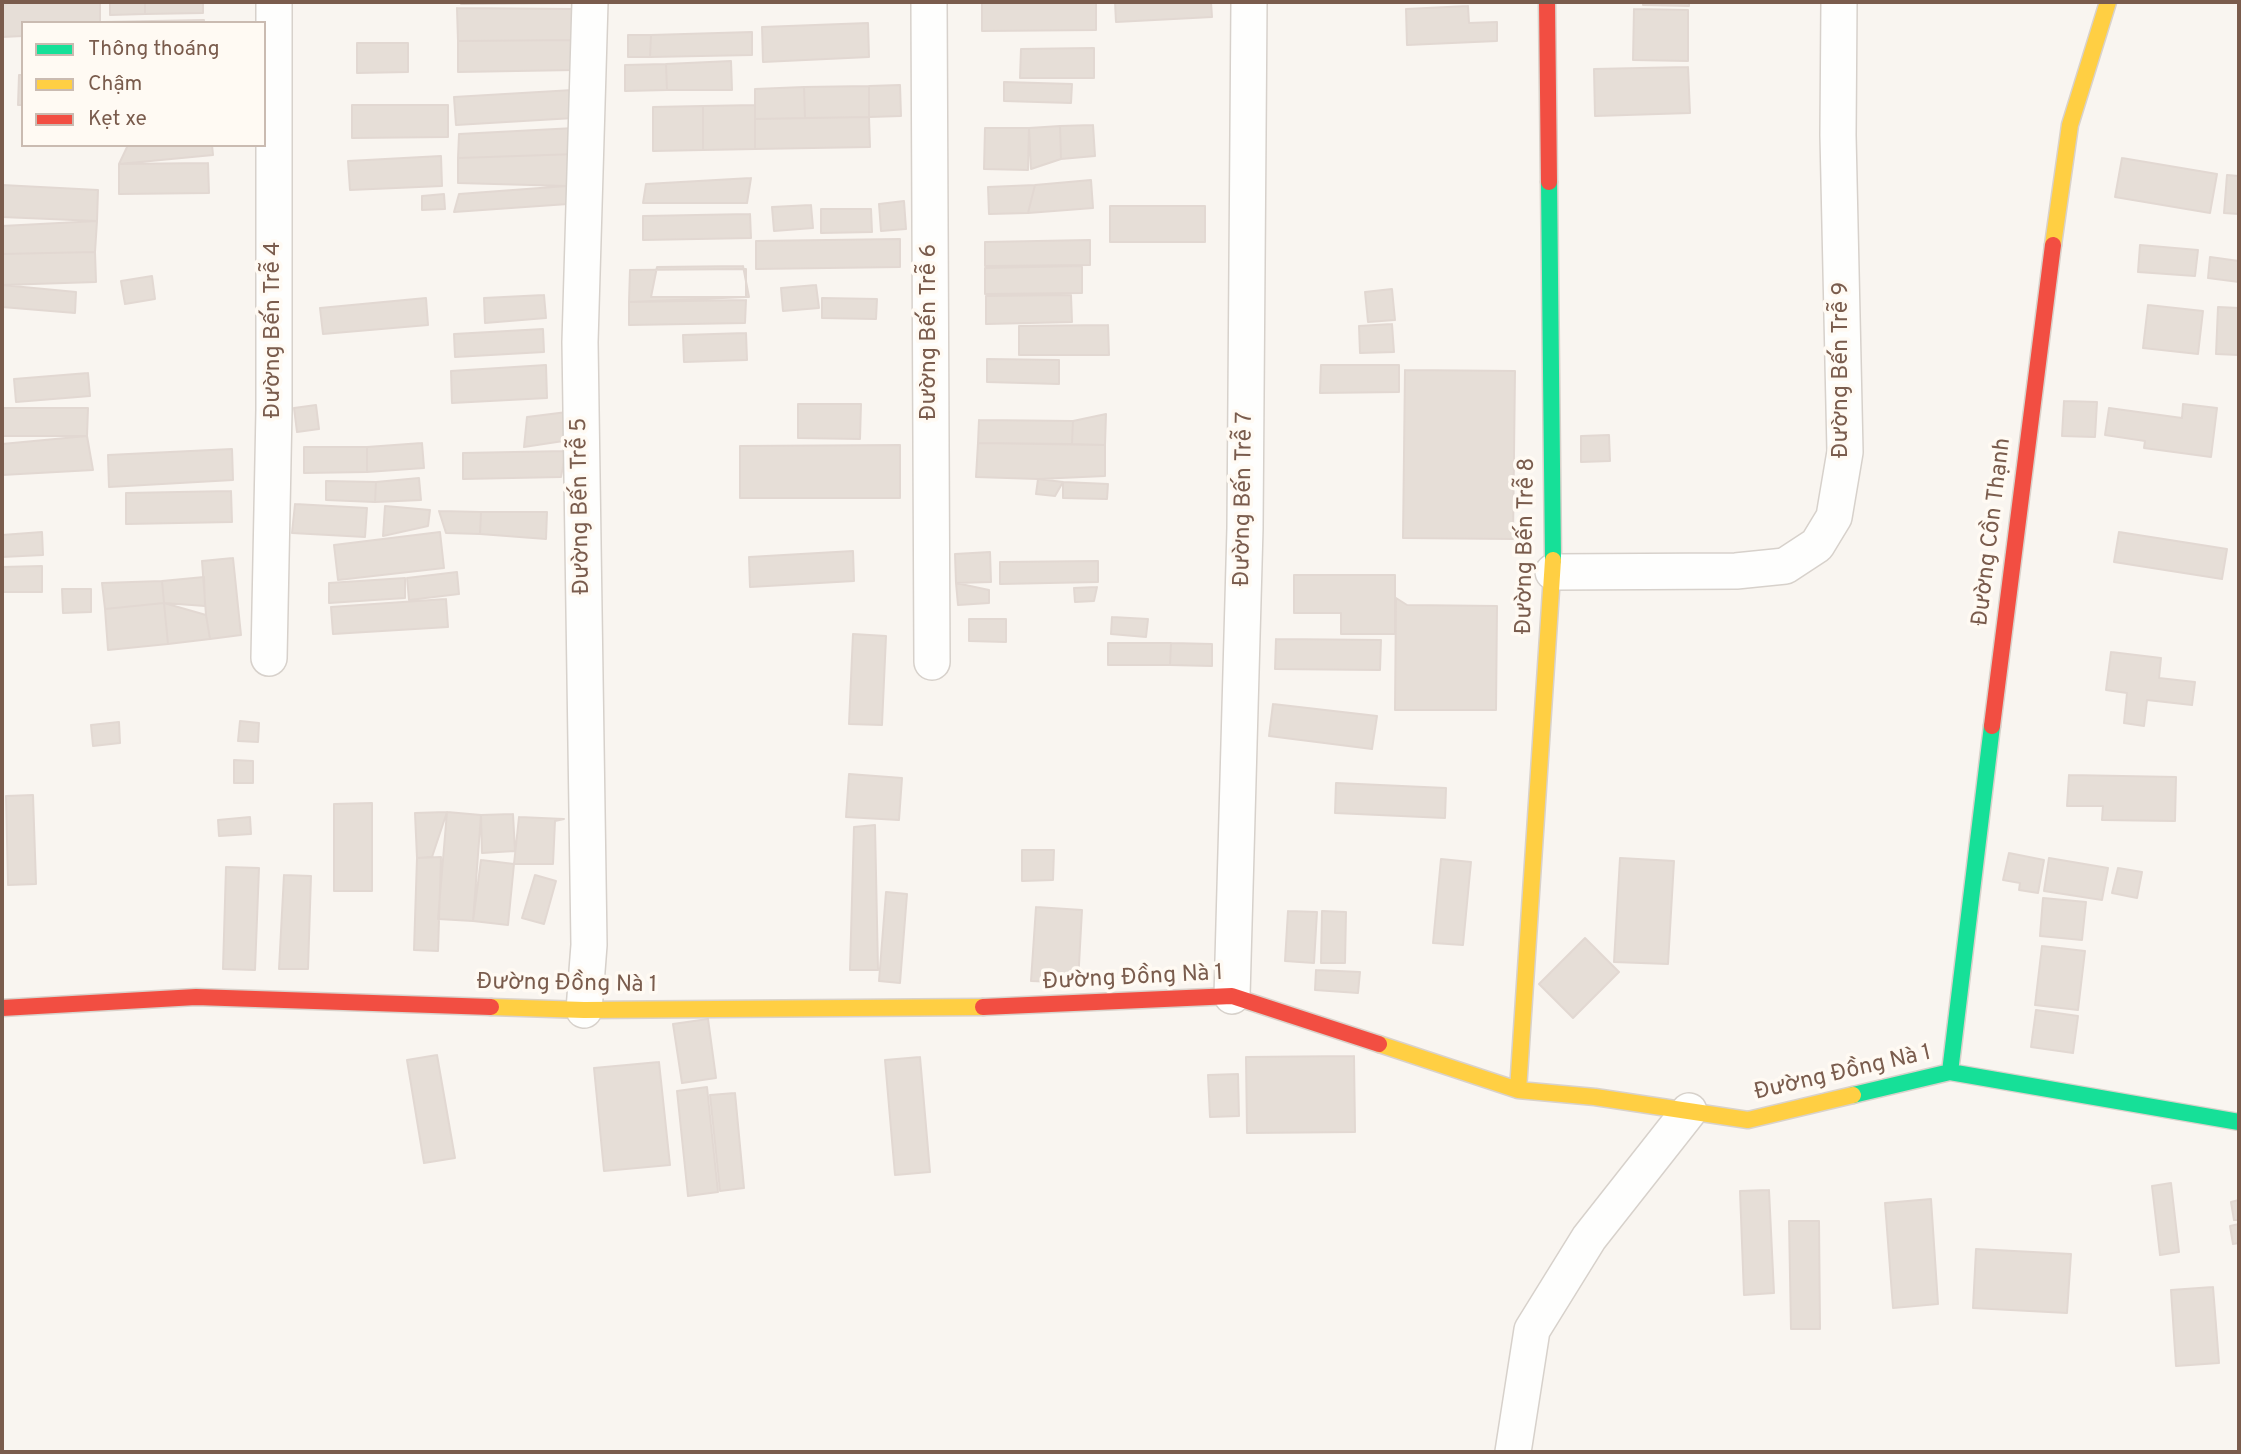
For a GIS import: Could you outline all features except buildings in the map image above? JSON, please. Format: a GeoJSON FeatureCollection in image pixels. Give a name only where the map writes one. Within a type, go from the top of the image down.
{"type":"FeatureCollection","features":[{"type":"Feature","properties":{"kind":"street","name":"Đường Bến Trễ 4"},"geometry":{"type":"LineString","coordinates":[[269,658],[274,410],[274,2]]}},
{"type":"Feature","properties":{"kind":"street","name":"Đường Bến Trễ 5"},"geometry":{"type":"LineString","coordinates":[[584,1010],[589,945],[580,342],[590,2]]}},
{"type":"Feature","properties":{"kind":"street","name":"Đường Bến Trễ 6"},"geometry":{"type":"LineString","coordinates":[[929,2],[932,662]]}},
{"type":"Feature","properties":{"kind":"street","name":"Đường Bến Trễ 7"},"geometry":{"type":"LineString","coordinates":[[1232,996],[1245,528],[1249,2]]}},
{"type":"Feature","properties":{"kind":"street","name":"Đường Bến Trễ 8"},"geometry":{"type":"LineString","coordinates":[[1518,1090],[1553,572],[1547,2]]}},
{"type":"Feature","properties":{"kind":"street","name":"Đường Bến Trễ 9"},"geometry":{"type":"LineString","coordinates":[[1553,572],[1736,571],[1785,566],[1817,545],[1834,517],[1845,452],[1838,135],[1839,2]]}},
{"type":"Feature","properties":{"kind":"street","name":"Đường Cồn Thạnh"},"geometry":{"type":"LineString","coordinates":[[1950,1072],[2041,330],[2070,125],[2108,2]]}},
{"type":"Feature","properties":{"kind":"street","name":"Đường Đồng Nà 1"},"geometry":{"type":"LineString","coordinates":[[2,1009],[196,997],[584,1010],[1013,1007],[1232,996],[1518,1090],[1595,1097],[1748,1120],[1950,1072],[2239,1122]]}},
{"type":"Feature","properties":{"kind":"street"},"geometry":{"type":"LineString","coordinates":[[1513,1452],[1532,1330],[1589,1238],[1689,1111]]}},
{"type":"Feature","properties":{"kind":"traffic: fast"},"geometry":{"type":"LineString","coordinates":[[1549,182],[1553,560]]}},
{"type":"Feature","properties":{"kind":"traffic: fast"},"geometry":{"type":"LineString","coordinates":[[1950,1072],[1992,726]]}},
{"type":"Feature","properties":{"kind":"traffic: fast"},"geometry":{"type":"LineString","coordinates":[[1853,1095],[1950,1072],[2239,1122]]}},
{"type":"Feature","properties":{"kind":"traffic: slow"},"geometry":{"type":"LineString","coordinates":[[2053,245],[2070,125],[2108,2]]}},
{"type":"Feature","properties":{"kind":"traffic: slow"},"geometry":{"type":"LineString","coordinates":[[1518,1090],[1553,560]]}},
{"type":"Feature","properties":{"kind":"traffic: slow"},"geometry":{"type":"LineString","coordinates":[[491,1007],[584,1010],[983,1007]]}},
{"type":"Feature","properties":{"kind":"traffic: slow"},"geometry":{"type":"LineString","coordinates":[[1379,1044],[1518,1090],[1595,1097],[1748,1120],[1853,1095]]}},
{"type":"Feature","properties":{"kind":"traffic: jam"},"geometry":{"type":"LineString","coordinates":[[1547,2],[1549,182]]}},
{"type":"Feature","properties":{"kind":"traffic: jam"},"geometry":{"type":"LineString","coordinates":[[1992,726],[2053,245]]}},
{"type":"Feature","properties":{"kind":"traffic: jam"},"geometry":{"type":"LineString","coordinates":[[983,1007],[1232,996],[1379,1044]]}},
{"type":"Feature","properties":{"kind":"traffic: jam"},"geometry":{"type":"LineString","coordinates":[[2,1008],[196,997],[491,1007]]}}]}
